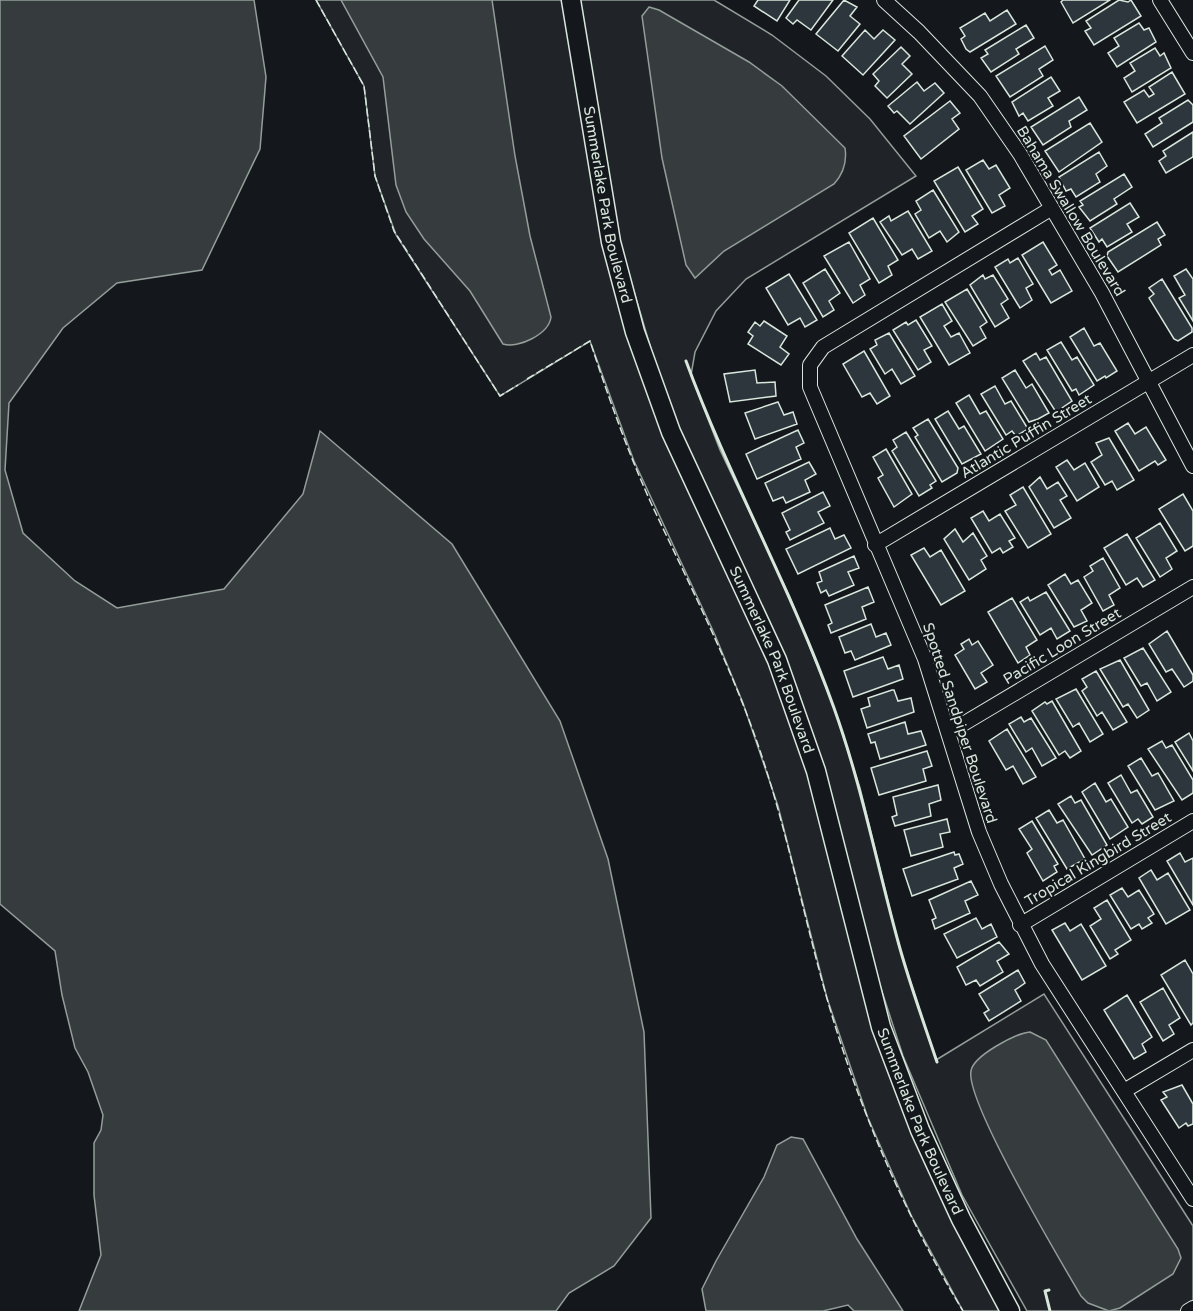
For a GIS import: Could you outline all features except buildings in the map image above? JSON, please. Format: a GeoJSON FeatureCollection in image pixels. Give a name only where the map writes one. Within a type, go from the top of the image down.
{"type":"FeatureCollection","features":[{"type":"Feature","properties":{"kind":"main road","name":"Summerlake Park Boulevard"},"geometry":{"type":"LineString","coordinates":[[571,0],[611,242],[635,332],[671,432],[777,660],[816,771],[882,1027],[920,1130],[961,1219],[1010,1311]]}},
{"type":"Feature","properties":{"kind":"street","name":"Bahama Swallow Boulevard"},"geometry":{"type":"LineString","coordinates":[[885,0],[980,96],[1052,208],[1150,381],[1193,466]]}},
{"type":"Feature","properties":{"kind":"street"},"geometry":{"type":"LineString","coordinates":[[1160,0],[1193,53]]}},
{"type":"Feature","properties":{"kind":"street","name":"Spotted Sandpiper Boulevard"},"geometry":{"type":"LineString","coordinates":[[1052,208],[823,347],[810,365],[810,387],[875,545],[926,659],[979,832],[1020,925],[1042,964],[1193,1198]]}},
{"type":"Feature","properties":{"kind":"street","name":"Atlantic Puffin Street"},"geometry":{"type":"LineString","coordinates":[[875,545],[1193,356]]}},
{"type":"Feature","properties":{"kind":"street","name":"Pacific Loon Street"},"geometry":{"type":"LineString","coordinates":[[948,733],[1193,587]]}},
{"type":"Feature","properties":{"kind":"street","name":"Tropical Kingbird Street"},"geometry":{"type":"LineString","coordinates":[[1020,925],[1193,821]]}},
{"type":"Feature","properties":{"kind":"street"},"geometry":{"type":"LineString","coordinates":[[1124,1091],[1193,1050]]}},
{"type":"Feature","properties":{"kind":"street"},"geometry":{"type":"LineString","coordinates":[[1188,1311],[1193,1308]]}},
{"type":"Feature","properties":{"kind":"shaded area"},"geometry":{"type":"Polygon","coordinates":[[[0,0],[254,0],[266,77],[260,149],[202,270],[117,283],[63,328],[9,403],[5,470],[23,533],[75,581],[117,608],[224,589],[303,494],[320,431],[452,544],[560,721],[608,859],[644,1032],[651,1218],[614,1266],[569,1293],[556,1311],[79,1311],[101,1255],[94,1195],[94,1143],[101,1130],[103,1115],[88,1072],[75,1048],[62,995],[55,951],[0,904],[0,0]]]}},
{"type":"Feature","properties":{"kind":"shaded area"},"geometry":{"type":"Polygon","coordinates":[[[316,0],[571,0],[635,332],[777,660],[881,1027],[1010,1311],[963,1311],[911,1215],[868,1118],[827,998],[778,806],[743,703],[715,635],[634,461],[590,341],[500,396],[396,235],[375,176],[364,86],[316,0]]]}},
{"type":"Feature","properties":{"kind":"shaded area"},"geometry":{"type":"Polygon","coordinates":[[[341,0],[492,0],[515,156],[530,236],[551,317],[545,329],[532,339],[517,344],[503,344],[470,291],[424,239],[406,212],[396,185],[383,77],[341,0]]]}},
{"type":"Feature","properties":{"kind":"shaded area"},"geometry":{"type":"Polygon","coordinates":[[[580,0],[714,0],[772,35],[826,76],[870,119],[916,176],[746,279],[716,311],[695,352],[691,375],[720,450],[790,597],[835,711],[860,788],[899,946],[936,1060],[1044,994],[1193,1226],[1193,1311],[1027,1311],[962,1195],[903,1056],[875,970],[831,793],[772,630],[686,447],[654,359],[619,241],[580,0]]]}},
{"type":"Feature","properties":{"kind":"shaded area"},"geometry":{"type":"Polygon","coordinates":[[[649,7],[659,10],[749,62],[782,86],[845,148],[844,167],[834,184],[724,251],[695,278],[686,265],[662,158],[642,16],[649,7]]]}},
{"type":"Feature","properties":{"kind":"shaded area"},"geometry":{"type":"Polygon","coordinates":[[[1030,1032],[1046,1040],[1178,1249],[1181,1258],[1173,1274],[1120,1308],[1109,1311],[1088,1303],[1081,1296],[1016,1182],[973,1088],[971,1071],[979,1059],[1006,1041],[1030,1032]]]}},
{"type":"Feature","properties":{"kind":"shaded area"},"geometry":{"type":"Polygon","coordinates":[[[791,1137],[803,1139],[857,1239],[903,1311],[854,1311],[848,1305],[823,1311],[706,1311],[702,1289],[764,1177],[777,1145],[791,1137]]]}},
{"type":"Feature","properties":{"kind":"fence"},"geometry":{"type":"LineString","coordinates":[[316,0],[364,86],[375,176],[394,231],[500,396],[518,385]]}},
{"type":"Feature","properties":{"kind":"fence"},"geometry":{"type":"LineString","coordinates":[[527,379],[590,341],[634,463],[746,711],[785,836],[838,1036],[867,1117],[921,1236],[963,1311]]}},
{"type":"Feature","properties":{"kind":"wall"},"geometry":{"type":"LineString","coordinates":[[686,361],[722,449],[799,621],[834,708],[861,796],[903,960],[937,1062]]}},
{"type":"Feature","properties":{"kind":"wall"},"geometry":{"type":"LineString","coordinates":[[1049,1290],[1045,1291],[1050,1311]]}}]}
